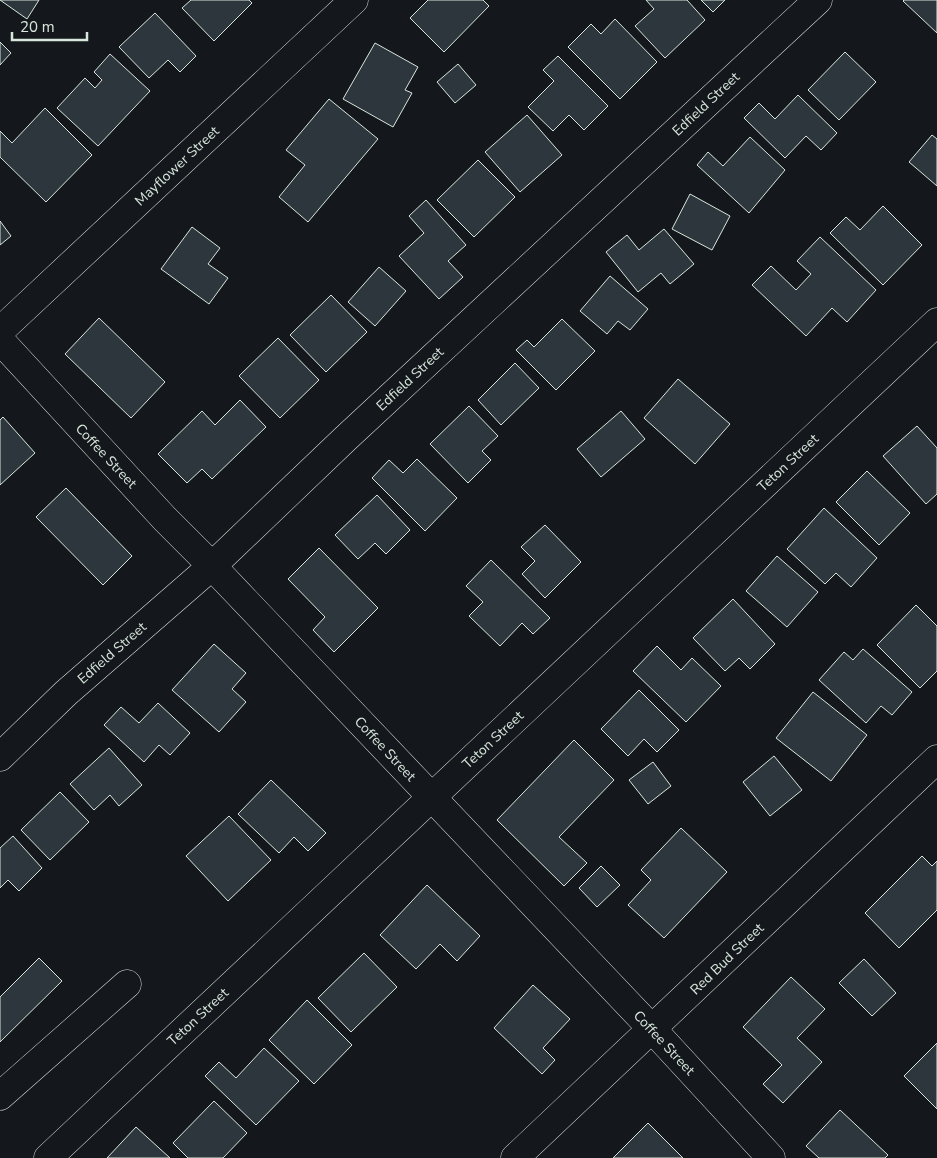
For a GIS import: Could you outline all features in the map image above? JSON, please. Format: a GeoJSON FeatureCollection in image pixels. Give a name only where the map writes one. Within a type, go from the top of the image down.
{"type":"FeatureCollection","features":[{"type":"Feature","properties":{"kind":"street","name":"Mayflower Street"},"geometry":{"type":"LineString","coordinates":[[0,331],[354,0]]}},
{"type":"Feature","properties":{"kind":"street","name":"Edfield Street"},"geometry":{"type":"LineString","coordinates":[[0,757],[66,693],[212,566],[346,438],[818,0]]}},
{"type":"Feature","properties":{"kind":"street","name":"Teton Street"},"geometry":{"type":"LineString","coordinates":[[48,1158],[638,606],[937,322]]}},
{"type":"Feature","properties":{"kind":"street","name":"Coffee Street"},"geometry":{"type":"LineString","coordinates":[[0,340],[165,520],[212,566],[771,1158]]}},
{"type":"Feature","properties":{"kind":"street","name":"Red Bud Street"},"geometry":{"type":"LineString","coordinates":[[515,1158],[937,759]]}},
{"type":"Feature","properties":{"kind":"street"},"geometry":{"type":"LineString","coordinates":[[0,1096],[127,984]]}},
{"type":"Feature","properties":{"kind":"building"},"geometry":{"type":"Polygon","coordinates":[[[0,0],[39,0],[27,19],[0,0]]]}},
{"type":"Feature","properties":{"kind":"building"},"geometry":{"type":"Polygon","coordinates":[[[191,0],[249,0],[252,3],[214,41],[182,8],[191,0]]]}},
{"type":"Feature","properties":{"kind":"building"},"geometry":{"type":"Polygon","coordinates":[[[428,0],[483,0],[489,6],[444,52],[410,18],[428,0]]]}},
{"type":"Feature","properties":{"kind":"building"},"geometry":{"type":"Polygon","coordinates":[[[646,0],[687,0],[705,20],[665,58],[635,26],[654,9],[646,0]]]}},
{"type":"Feature","properties":{"kind":"building"},"geometry":{"type":"Polygon","coordinates":[[[701,0],[725,0],[713,12],[701,0]]]}},
{"type":"Feature","properties":{"kind":"building"},"geometry":{"type":"Polygon","coordinates":[[[937,0],[937,33],[903,1],[937,0]]]}},
{"type":"Feature","properties":{"kind":"building"},"geometry":{"type":"Polygon","coordinates":[[[155,13],[196,56],[180,72],[168,60],[149,78],[119,47],[155,13]]]}},
{"type":"Feature","properties":{"kind":"building"},"geometry":{"type":"Polygon","coordinates":[[[615,19],[657,62],[620,99],[568,47],[591,24],[601,34],[615,19]]]}},
{"type":"Feature","properties":{"kind":"building"},"geometry":{"type":"Polygon","coordinates":[[[0,42],[11,53],[0,65],[0,42]]]}},
{"type":"Feature","properties":{"kind":"building"},"geometry":{"type":"Polygon","coordinates":[[[375,43],[418,67],[405,90],[412,93],[393,127],[343,99],[375,43]]]}},
{"type":"Feature","properties":{"kind":"building"},"geometry":{"type":"Polygon","coordinates":[[[845,52],[876,82],[839,120],[808,90],[845,52]]]}},
{"type":"Feature","properties":{"kind":"building"},"geometry":{"type":"Polygon","coordinates":[[[110,54],[150,91],[98,146],[57,108],[85,78],[95,88],[102,80],[94,72],[110,54]]]}},
{"type":"Feature","properties":{"kind":"building"},"geometry":{"type":"Polygon","coordinates":[[[558,56],[608,106],[584,130],[569,115],[553,131],[528,107],[554,81],[543,70],[558,56]]]}},
{"type":"Feature","properties":{"kind":"building"},"geometry":{"type":"Polygon","coordinates":[[[458,64],[476,85],[455,103],[437,82],[458,64]]]}},
{"type":"Feature","properties":{"kind":"building"},"geometry":{"type":"Polygon","coordinates":[[[798,95],[837,133],[821,150],[806,136],[785,158],[744,118],[759,103],[775,119],[798,95]]]}},
{"type":"Feature","properties":{"kind":"building"},"geometry":{"type":"Polygon","coordinates":[[[329,99],[378,139],[308,222],[279,197],[305,165],[286,150],[329,99]]]}},
{"type":"Feature","properties":{"kind":"building"},"geometry":{"type":"Polygon","coordinates":[[[45,108],[92,155],[46,202],[0,157],[0,131],[12,143],[45,108]]]}},
{"type":"Feature","properties":{"kind":"building"},"geometry":{"type":"Polygon","coordinates":[[[527,115],[562,155],[520,192],[485,152],[527,115]]]}},
{"type":"Feature","properties":{"kind":"building"},"geometry":{"type":"Polygon","coordinates":[[[932,135],[937,139],[937,186],[909,162],[932,135]]]}},
{"type":"Feature","properties":{"kind":"building"},"geometry":{"type":"Polygon","coordinates":[[[750,137],[785,170],[749,213],[697,165],[708,152],[723,166],[750,137]]]}},
{"type":"Feature","properties":{"kind":"building"},"geometry":{"type":"Polygon","coordinates":[[[478,160],[515,197],[474,237],[437,200],[478,160]]]}},
{"type":"Feature","properties":{"kind":"building"},"geometry":{"type":"Polygon","coordinates":[[[690,194],[730,216],[712,250],[672,229],[690,194]]]}},
{"type":"Feature","properties":{"kind":"building"},"geometry":{"type":"Polygon","coordinates":[[[426,200],[466,245],[448,261],[463,277],[439,299],[399,256],[424,233],[409,216],[426,200]]]}},
{"type":"Feature","properties":{"kind":"building"},"geometry":{"type":"Polygon","coordinates":[[[883,206],[922,245],[883,285],[830,233],[846,217],[860,230],[883,206]]]}},
{"type":"Feature","properties":{"kind":"building"},"geometry":{"type":"Polygon","coordinates":[[[0,221],[11,236],[0,245],[0,221]]]}},
{"type":"Feature","properties":{"kind":"building"},"geometry":{"type":"Polygon","coordinates":[[[192,227],[220,248],[208,264],[228,278],[209,304],[161,269],[192,227]]]}},
{"type":"Feature","properties":{"kind":"building"},"geometry":{"type":"Polygon","coordinates":[[[664,229],[694,264],[670,284],[661,273],[638,292],[606,252],[627,235],[639,250],[664,229]]]}},
{"type":"Feature","properties":{"kind":"building"},"geometry":{"type":"Polygon","coordinates":[[[820,237],[876,290],[847,322],[832,308],[806,336],[752,285],[771,266],[796,290],[811,274],[797,261],[820,237]]]}},
{"type":"Feature","properties":{"kind":"building"},"geometry":{"type":"Polygon","coordinates":[[[379,267],[406,291],[375,326],[348,302],[379,267]]]}},
{"type":"Feature","properties":{"kind":"building"},"geometry":{"type":"Polygon","coordinates":[[[610,276],[648,309],[630,330],[618,321],[607,334],[580,311],[610,276]]]}},
{"type":"Feature","properties":{"kind":"building"},"geometry":{"type":"Polygon","coordinates":[[[331,295],[367,332],[326,372],[290,335],[331,295]]]}},
{"type":"Feature","properties":{"kind":"building"},"geometry":{"type":"Polygon","coordinates":[[[99,318],[165,382],[131,418],[65,354],[99,318]]]}},
{"type":"Feature","properties":{"kind":"building"},"geometry":{"type":"Polygon","coordinates":[[[562,319],[595,351],[556,390],[516,350],[527,340],[534,347],[562,319]]]}},
{"type":"Feature","properties":{"kind":"building"},"geometry":{"type":"Polygon","coordinates":[[[278,338],[319,380],[280,418],[239,376],[278,338]]]}},
{"type":"Feature","properties":{"kind":"building"},"geometry":{"type":"Polygon","coordinates":[[[515,363],[539,388],[501,425],[478,400],[515,363]]]}},
{"type":"Feature","properties":{"kind":"building"},"geometry":{"type":"Polygon","coordinates":[[[678,379],[730,424],[695,464],[644,418],[678,379]]]}},
{"type":"Feature","properties":{"kind":"building"},"geometry":{"type":"Polygon","coordinates":[[[240,400],[266,427],[212,479],[202,469],[187,483],[158,454],[202,411],[215,425],[240,400]]]}},
{"type":"Feature","properties":{"kind":"building"},"geometry":{"type":"Polygon","coordinates":[[[469,406],[498,436],[482,451],[491,460],[468,483],[430,444],[469,406]]]}},
{"type":"Feature","properties":{"kind":"building"},"geometry":{"type":"Polygon","coordinates":[[[621,411],[645,439],[601,477],[577,449],[621,411]]]}},
{"type":"Feature","properties":{"kind":"building"},"geometry":{"type":"Polygon","coordinates":[[[3,417],[35,453],[0,485],[0,420],[3,417]]]}},
{"type":"Feature","properties":{"kind":"building"},"geometry":{"type":"Polygon","coordinates":[[[917,426],[937,448],[937,494],[926,504],[883,456],[917,426]]]}},
{"type":"Feature","properties":{"kind":"building"},"geometry":{"type":"Polygon","coordinates":[[[417,459],[457,498],[425,531],[372,478],[389,460],[403,473],[417,459]]]}},
{"type":"Feature","properties":{"kind":"building"},"geometry":{"type":"Polygon","coordinates":[[[867,471],[910,513],[879,545],[836,502],[867,471]]]}},
{"type":"Feature","properties":{"kind":"building"},"geometry":{"type":"Polygon","coordinates":[[[66,488],[132,556],[103,585],[36,517],[66,488]]]}},
{"type":"Feature","properties":{"kind":"building"},"geometry":{"type":"Polygon","coordinates":[[[377,495],[410,530],[386,554],[375,543],[358,559],[335,535],[377,495]]]}},
{"type":"Feature","properties":{"kind":"building"},"geometry":{"type":"Polygon","coordinates":[[[824,508],[877,558],[851,587],[836,573],[825,584],[787,549],[824,508]]]}},
{"type":"Feature","properties":{"kind":"building"},"geometry":{"type":"Polygon","coordinates":[[[545,525],[581,562],[545,598],[522,574],[535,561],[521,547],[545,525]]]}},
{"type":"Feature","properties":{"kind":"building"},"geometry":{"type":"Polygon","coordinates":[[[319,548],[378,608],[334,652],[313,630],[325,617],[288,579],[319,548]]]}},
{"type":"Feature","properties":{"kind":"building"},"geometry":{"type":"Polygon","coordinates":[[[777,556],[818,592],[787,627],[746,591],[777,556]]]}},
{"type":"Feature","properties":{"kind":"building"},"geometry":{"type":"Polygon","coordinates":[[[491,560],[550,618],[533,634],[522,623],[500,646],[469,616],[483,602],[466,586],[491,560]]]}},
{"type":"Feature","properties":{"kind":"building"},"geometry":{"type":"Polygon","coordinates":[[[733,599],[775,644],[750,669],[739,658],[725,671],[693,638],[733,599]]]}},
{"type":"Feature","properties":{"kind":"building"},"geometry":{"type":"Polygon","coordinates":[[[916,605],[937,626],[937,671],[920,688],[877,645],[916,605]]]}},
{"type":"Feature","properties":{"kind":"building"},"geometry":{"type":"Polygon","coordinates":[[[214,644],[246,673],[232,689],[246,702],[219,732],[172,690],[214,644]]]}},
{"type":"Feature","properties":{"kind":"building"},"geometry":{"type":"Polygon","coordinates":[[[657,646],[681,670],[692,658],[721,686],[686,722],[633,671],[657,646]]]}},
{"type":"Feature","properties":{"kind":"building"},"geometry":{"type":"Polygon","coordinates":[[[863,649],[912,692],[892,715],[881,706],[866,723],[819,680],[844,652],[853,660],[863,649]]]}},
{"type":"Feature","properties":{"kind":"building"},"geometry":{"type":"Polygon","coordinates":[[[639,690],[679,730],[657,752],[644,739],[628,756],[601,729],[639,690]]]}},
{"type":"Feature","properties":{"kind":"building"},"geometry":{"type":"Polygon","coordinates":[[[813,692],[867,735],[831,781],[776,738],[813,692]]]}},
{"type":"Feature","properties":{"kind":"building"},"geometry":{"type":"Polygon","coordinates":[[[158,703],[190,733],[170,755],[159,745],[144,762],[104,725],[121,707],[139,723],[158,703]]]}},
{"type":"Feature","properties":{"kind":"building"},"geometry":{"type":"Polygon","coordinates":[[[574,740],[614,780],[559,837],[587,863],[564,886],[497,820],[574,740]]]}},
{"type":"Feature","properties":{"kind":"building"},"geometry":{"type":"Polygon","coordinates":[[[109,748],[142,785],[119,806],[110,795],[94,810],[70,784],[109,748]]]}},
{"type":"Feature","properties":{"kind":"building"},"geometry":{"type":"Polygon","coordinates":[[[774,756],[802,790],[770,816],[743,782],[774,756]]]}},
{"type":"Feature","properties":{"kind":"building"},"geometry":{"type":"Polygon","coordinates":[[[653,762],[671,786],[648,804],[629,780],[653,762]]]}},
{"type":"Feature","properties":{"kind":"building"},"geometry":{"type":"Polygon","coordinates":[[[271,780],[326,833],[308,851],[294,837],[279,853],[238,814],[271,780]]]}},
{"type":"Feature","properties":{"kind":"building"},"geometry":{"type":"Polygon","coordinates":[[[60,792],[89,822],[50,860],[21,830],[60,792]]]}},
{"type":"Feature","properties":{"kind":"building"},"geometry":{"type":"Polygon","coordinates":[[[229,816],[271,860],[228,901],[186,856],[229,816]]]}},
{"type":"Feature","properties":{"kind":"building"},"geometry":{"type":"Polygon","coordinates":[[[681,828],[727,872],[664,938],[628,905],[651,880],[641,870],[681,828]]]}},
{"type":"Feature","properties":{"kind":"building"},"geometry":{"type":"Polygon","coordinates":[[[13,836],[42,868],[19,891],[8,880],[0,888],[0,848],[13,836]]]}},
{"type":"Feature","properties":{"kind":"building"},"geometry":{"type":"Polygon","coordinates":[[[922,856],[932,866],[937,861],[937,910],[899,948],[865,913],[922,856]]]}},
{"type":"Feature","properties":{"kind":"building"},"geometry":{"type":"Polygon","coordinates":[[[601,866],[620,885],[597,907],[579,888],[601,866]]]}},
{"type":"Feature","properties":{"kind":"building"},"geometry":{"type":"Polygon","coordinates":[[[427,885],[480,936],[457,961],[440,944],[416,969],[380,935],[427,885]]]}},
{"type":"Feature","properties":{"kind":"building"},"geometry":{"type":"Polygon","coordinates":[[[364,953],[397,987],[351,1032],[318,998],[364,953]]]}},
{"type":"Feature","properties":{"kind":"building"},"geometry":{"type":"Polygon","coordinates":[[[39,958],[62,981],[0,1042],[0,997],[39,958]]]}},
{"type":"Feature","properties":{"kind":"building"},"geometry":{"type":"Polygon","coordinates":[[[864,959],[896,993],[872,1016],[839,983],[864,959]]]}},
{"type":"Feature","properties":{"kind":"building"},"geometry":{"type":"Polygon","coordinates":[[[791,977],[825,1009],[797,1038],[822,1062],[783,1103],[763,1084],[782,1065],[743,1027],[791,977]]]}},
{"type":"Feature","properties":{"kind":"building"},"geometry":{"type":"Polygon","coordinates":[[[533,985],[570,1019],[543,1048],[555,1060],[542,1074],[494,1028],[533,985]]]}},
{"type":"Feature","properties":{"kind":"building"},"geometry":{"type":"Polygon","coordinates":[[[307,1000],[352,1045],[314,1084],[269,1040],[307,1000]]]}},
{"type":"Feature","properties":{"kind":"building"},"geometry":{"type":"Polygon","coordinates":[[[937,1043],[937,1109],[904,1076],[937,1043]]]}},
{"type":"Feature","properties":{"kind":"building"},"geometry":{"type":"Polygon","coordinates":[[[264,1048],[299,1081],[256,1125],[205,1076],[219,1062],[236,1078],[264,1048]]]}},
{"type":"Feature","properties":{"kind":"building"},"geometry":{"type":"Polygon","coordinates":[[[214,1101],[247,1133],[223,1158],[188,1158],[173,1143],[214,1101]]]}},
{"type":"Feature","properties":{"kind":"building"},"geometry":{"type":"Polygon","coordinates":[[[840,1110],[888,1155],[885,1158],[819,1158],[806,1146],[840,1110]]]}},
{"type":"Feature","properties":{"kind":"building"},"geometry":{"type":"Polygon","coordinates":[[[648,1123],[683,1158],[613,1158],[648,1123]]]}},
{"type":"Feature","properties":{"kind":"building"},"geometry":{"type":"Polygon","coordinates":[[[136,1127],[170,1158],[107,1158],[136,1127]]]}}]}
